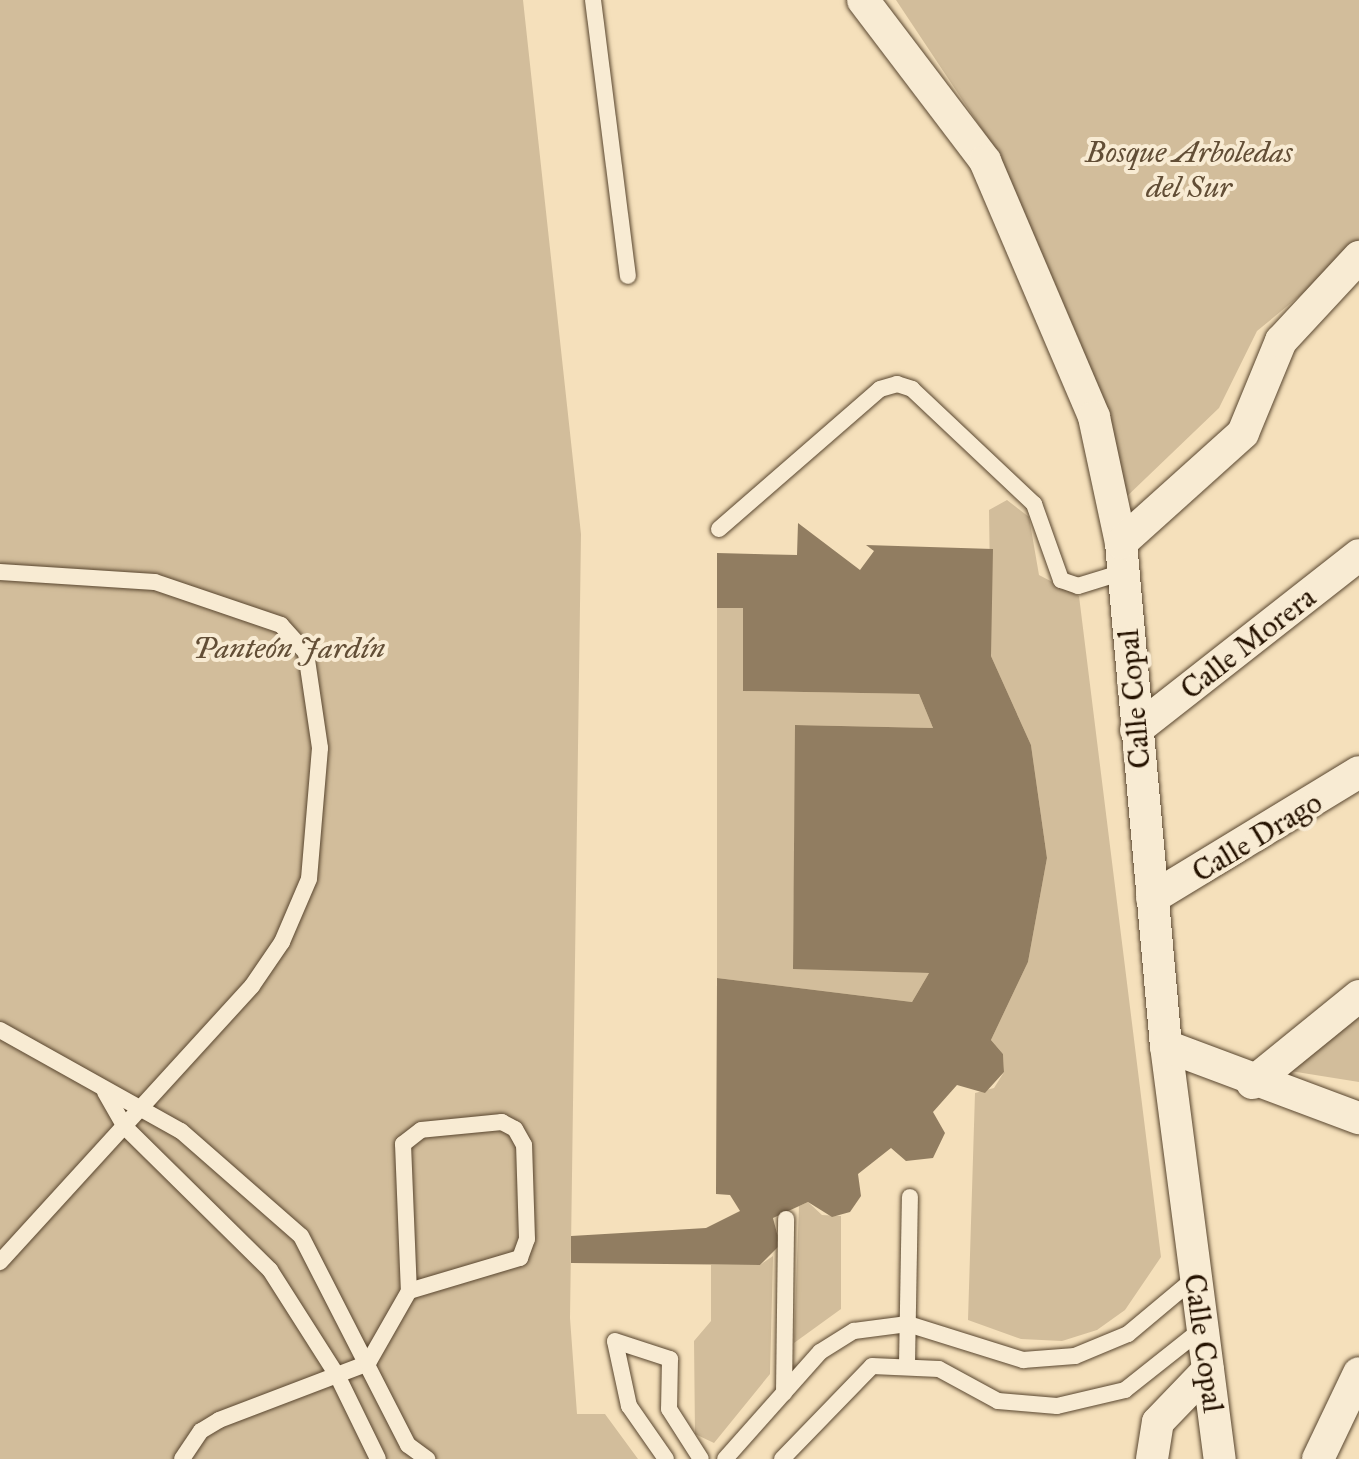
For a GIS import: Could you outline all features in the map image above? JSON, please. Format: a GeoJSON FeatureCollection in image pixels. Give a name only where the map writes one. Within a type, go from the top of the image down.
{"type":"FeatureCollection","features":[{"type":"Feature","properties":{"kind":"street","name":"Calle Copal"},"geometry":{"type":"LineString","coordinates":[[863,0],[985,161],[1094,417],[1122,558],[1166,1046],[1220,1459]]}},
{"type":"Feature","properties":{"kind":"street"},"geometry":{"type":"LineString","coordinates":[[1122,558],[1243,433],[1281,341],[1359,257]]}},
{"type":"Feature","properties":{"kind":"street","name":"Calle Morera"},"geometry":{"type":"LineString","coordinates":[[1136,730],[1359,555]]}},
{"type":"Feature","properties":{"kind":"street","name":"Calle Drago"},"geometry":{"type":"LineString","coordinates":[[1152,898],[1359,772]]}},
{"type":"Feature","properties":{"kind":"street"},"geometry":{"type":"LineString","coordinates":[[1252,1083],[1359,996]]}},
{"type":"Feature","properties":{"kind":"street"},"geometry":{"type":"LineString","coordinates":[[1166,1046],[1252,1083],[1359,1118]]}},
{"type":"Feature","properties":{"kind":"street"},"geometry":{"type":"LineString","coordinates":[[1152,1459],[1158,1422],[1208,1370]]}},
{"type":"Feature","properties":{"kind":"street"},"geometry":{"type":"LineString","coordinates":[[1318,1459],[1359,1373]]}},
{"type":"Feature","properties":{"kind":"lane"},"geometry":{"type":"LineString","coordinates":[[593,0],[628,276]]}},
{"type":"Feature","properties":{"kind":"lane"},"geometry":{"type":"LineString","coordinates":[[719,529],[880,389],[897,384],[912,389],[1034,504],[1061,580],[1078,586],[1122,558]]}},
{"type":"Feature","properties":{"kind":"lane"},"geometry":{"type":"LineString","coordinates":[[0,572],[155,582],[198,591],[281,625],[306,653],[320,748],[309,879],[297,912],[252,986],[0,1262]]}},
{"type":"Feature","properties":{"kind":"lane"},"geometry":{"type":"LineString","coordinates":[[0,1030],[105,1092],[142,1106],[301,1236],[368,1363],[405,1452],[427,1459]]}},
{"type":"Feature","properties":{"kind":"lane"},"geometry":{"type":"LineString","coordinates":[[105,1092],[125,1127],[270,1270],[337,1375],[378,1459]]}},
{"type":"Feature","properties":{"kind":"lane"},"geometry":{"type":"LineString","coordinates":[[182,1459],[219,1420],[368,1363],[409,1291],[403,1144],[421,1130],[502,1122],[515,1129],[524,1145],[527,1239],[520,1258],[409,1291]]}},
{"type":"Feature","properties":{"kind":"lane"},"geometry":{"type":"LineString","coordinates":[[907,1364],[910,1197]]}},
{"type":"Feature","properties":{"kind":"lane"},"geometry":{"type":"LineString","coordinates":[[784,1393],[786,1219]]}},
{"type":"Feature","properties":{"kind":"lane"},"geometry":{"type":"LineString","coordinates":[[725,1459],[832,1342],[866,1326],[908,1324],[1023,1360],[1075,1356],[1128,1334],[1195,1278]]}},
{"type":"Feature","properties":{"kind":"lane"},"geometry":{"type":"LineString","coordinates":[[782,1459],[852,1379],[872,1366],[907,1364],[939,1369],[998,1401],[1057,1406],[1125,1390],[1202,1329]]}},
{"type":"Feature","properties":{"kind":"lane"},"geometry":{"type":"LineString","coordinates":[[666,1459],[629,1406],[615,1341],[670,1359],[669,1409],[701,1459]]}},
{"type":"Feature","properties":{"kind":"green space","name":"Panteón Jardín"},"geometry":{"type":"Polygon","coordinates":[[[0,0],[523,0],[581,534],[570,1318],[577,1414],[605,1414],[638,1459],[0,1459],[0,0]]]}},
{"type":"Feature","properties":{"kind":"green space","name":"Bosque Arboledas del Sur"},"geometry":{"type":"Polygon","coordinates":[[[896,0],[1359,0],[1359,247],[1257,331],[1219,408],[1122,501],[1081,344],[1001,158],[896,0]]]}},
{"type":"Feature","properties":{"kind":"green space"},"geometry":{"type":"Polygon","coordinates":[[[1007,500],[1029,517],[1039,575],[1079,596],[1161,1257],[1125,1310],[1097,1330],[1062,1341],[1021,1339],[968,1320],[975,1093],[994,1088],[1004,1072],[1003,1054],[991,1040],[1028,962],[1047,858],[1031,745],[991,656],[989,510],[1007,500]]]}},
{"type":"Feature","properties":{"kind":"green space"},"geometry":{"type":"Polygon","coordinates":[[[717,608],[743,608],[744,691],[919,694],[933,728],[796,725],[793,968],[929,973],[912,1002],[717,978],[717,608]]]}},
{"type":"Feature","properties":{"kind":"green space"},"geometry":{"type":"Polygon","coordinates":[[[1359,1009],[1359,1082],[1284,1070],[1359,1009]]]}},
{"type":"Feature","properties":{"kind":"green space"},"geometry":{"type":"Polygon","coordinates":[[[808,1202],[822,1215],[841,1216],[841,1309],[794,1343],[799,1206],[808,1202]]]}},
{"type":"Feature","properties":{"kind":"green space"},"geometry":{"type":"Polygon","coordinates":[[[773,1256],[770,1374],[714,1443],[695,1434],[694,1341],[711,1321],[711,1265],[760,1265],[773,1256]]]}},
{"type":"Feature","properties":{"kind":"building"},"geometry":{"type":"Polygon","coordinates":[[[798,523],[860,570],[874,551],[866,545],[993,549],[991,656],[1031,745],[1047,858],[1028,962],[991,1040],[1003,1054],[1004,1072],[985,1093],[957,1085],[933,1112],[945,1133],[933,1158],[906,1161],[891,1148],[858,1174],[861,1196],[850,1212],[832,1217],[808,1202],[773,1218],[780,1245],[760,1265],[571,1263],[571,1236],[706,1228],[740,1211],[730,1195],[716,1194],[717,978],[912,1002],[929,973],[793,969],[795,725],[933,728],[919,694],[743,691],[743,608],[717,608],[717,553],[797,555],[798,523]]]}}]}
